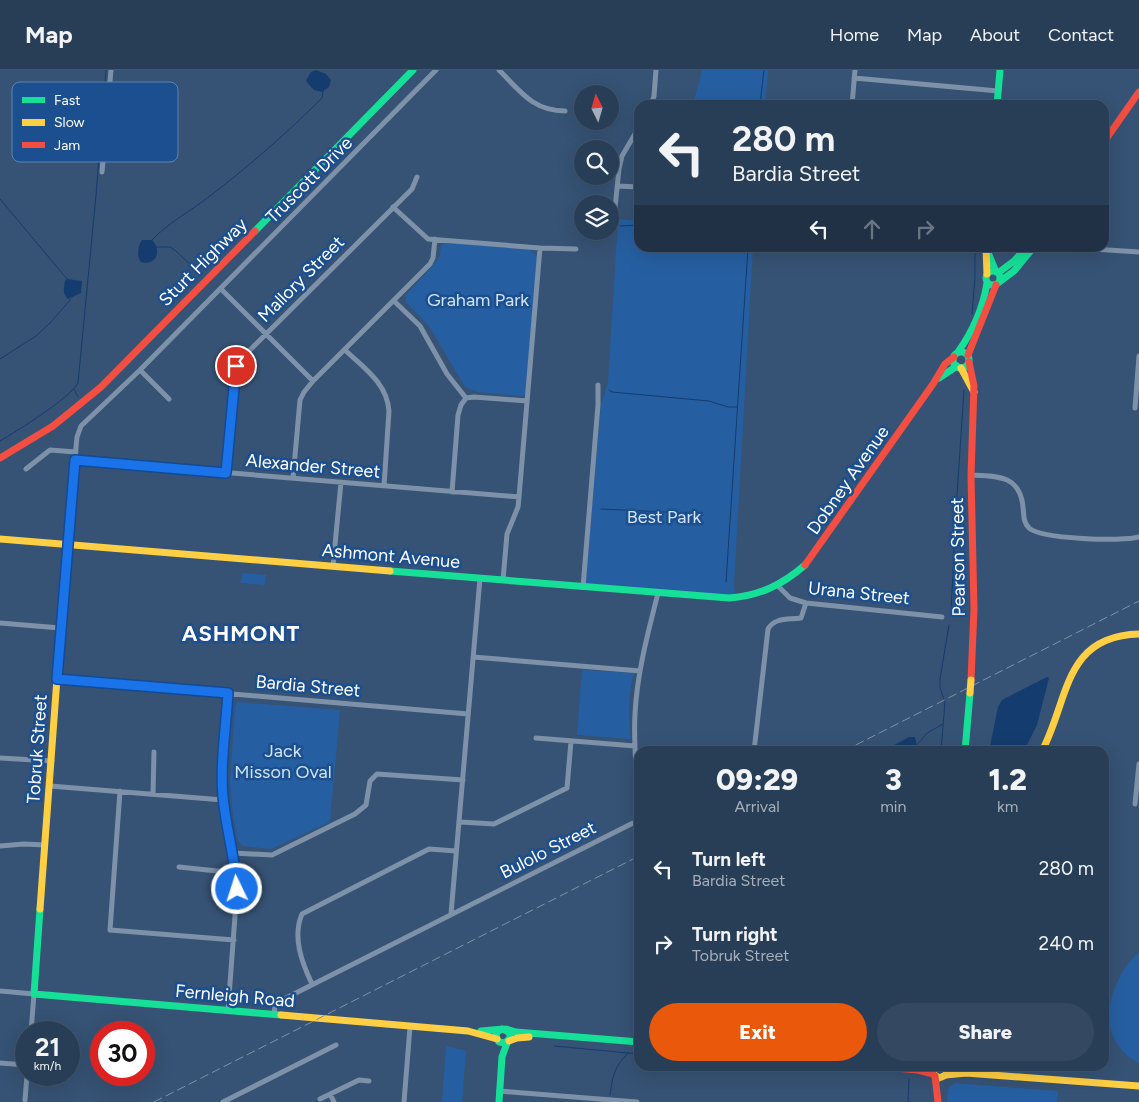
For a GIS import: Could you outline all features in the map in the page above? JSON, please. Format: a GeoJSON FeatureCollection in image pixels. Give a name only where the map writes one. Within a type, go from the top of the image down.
{"type":"FeatureCollection","features":[{"type":"Feature","properties":{"kind":"main road","name":"Sturt Highway"},"geometry":{"type":"LineString","coordinates":[[0,458],[34,440],[69,415],[101,387],[413,70]]}},
{"type":"Feature","properties":{"kind":"main road"},"geometry":{"type":"LineString","coordinates":[[997,100],[1000,70]]}},
{"type":"Feature","properties":{"kind":"main road"},"geometry":{"type":"LineString","coordinates":[[1109,135],[1139,92]]}},
{"type":"Feature","properties":{"kind":"main road"},"geometry":{"type":"LineString","coordinates":[[986,252],[987,274],[985,278],[987,283],[991,285],[997,284],[1014,271],[1030,252]]}},
{"type":"Feature","properties":{"kind":"main road"},"geometry":{"type":"LineString","coordinates":[[959,367],[966,366],[1000,279],[988,252]]}},
{"type":"Feature","properties":{"kind":"main road"},"geometry":{"type":"LineString","coordinates":[[987,274],[992,271],[997,272],[1014,261],[1022,252]]}},
{"type":"Feature","properties":{"kind":"main road","name":"Dobney Avenue"},"geometry":{"type":"LineString","coordinates":[[778,586],[798,572],[813,556],[945,364],[965,344],[979,313],[987,283]]}},
{"type":"Feature","properties":{"kind":"main road"},"geometry":{"type":"LineString","coordinates":[[968,359],[965,352],[956,354],[954,363],[959,367],[974,392]]}},
{"type":"Feature","properties":{"kind":"main road","name":"Pearson Street"},"geometry":{"type":"LineString","coordinates":[[965,746],[974,609],[972,475],[974,386],[968,359]]}},
{"type":"Feature","properties":{"kind":"main road","name":"Dobney Avenue"},"geometry":{"type":"LineString","coordinates":[[933,384],[949,370],[959,367]]}},
{"type":"Feature","properties":{"kind":"main road","name":"Ashmont Avenue"},"geometry":{"type":"LineString","coordinates":[[0,539],[730,598],[758,595],[778,586]]}},
{"type":"Feature","properties":{"kind":"main road","name":"Tobruk Street"},"geometry":{"type":"LineString","coordinates":[[34,994],[67,544]]}},
{"type":"Feature","properties":{"kind":"main road"},"geometry":{"type":"LineString","coordinates":[[1045,746],[1051,734],[1065,685],[1085,653],[1106,640],[1117,636],[1139,634]]}},
{"type":"Feature","properties":{"kind":"main road","name":"Fernleigh Road"},"geometry":{"type":"LineString","coordinates":[[34,994],[410,1027],[468,1031],[504,1029],[516,1032],[634,1042]]}},
{"type":"Feature","properties":{"kind":"main road"},"geometry":{"type":"LineString","coordinates":[[498,1102],[503,1041],[498,1032],[504,1029],[511,1035],[503,1041]]}},
{"type":"Feature","properties":{"kind":"main road","name":"Fernleigh Road"},"geometry":{"type":"LineString","coordinates":[[468,1031],[503,1041],[528,1037],[634,1046]]}},
{"type":"Feature","properties":{"kind":"main road"},"geometry":{"type":"LineString","coordinates":[[934,1072],[939,1078],[946,1072],[1139,1086]]}},
{"type":"Feature","properties":{"kind":"main road"},"geometry":{"type":"LineString","coordinates":[[934,1072],[938,1099]]}},
{"type":"Feature","properties":{"kind":"main road"},"geometry":{"type":"LineString","coordinates":[[938,1099],[946,1072]]}},
{"type":"Feature","properties":{"kind":"street","name":"Truscott Drive"},"geometry":{"type":"LineString","coordinates":[[77,438],[81,426],[140,370],[436,70]]}},
{"type":"Feature","properties":{"kind":"street"},"geometry":{"type":"LineString","coordinates":[[499,70],[535,105],[552,111],[564,111]]}},
{"type":"Feature","properties":{"kind":"street"},"geometry":{"type":"LineString","coordinates":[[653,100],[656,70]]}},
{"type":"Feature","properties":{"kind":"street"},"geometry":{"type":"LineString","coordinates":[[852,100],[855,70]]}},
{"type":"Feature","properties":{"kind":"street"},"geometry":{"type":"LineString","coordinates":[[854,78],[998,91]]}},
{"type":"Feature","properties":{"kind":"street"},"geometry":{"type":"LineString","coordinates":[[616,195],[622,156],[634,136]]}},
{"type":"Feature","properties":{"kind":"street"},"geometry":{"type":"LineString","coordinates":[[102,172],[103,162]]}},
{"type":"Feature","properties":{"kind":"street","name":"Mallory Street"},"geometry":{"type":"LineString","coordinates":[[226,473],[236,366],[243,356],[412,188],[417,177]]}},
{"type":"Feature","properties":{"kind":"street"},"geometry":{"type":"LineString","coordinates":[[617,186],[634,187]]}},
{"type":"Feature","properties":{"kind":"street"},"geometry":{"type":"LineString","coordinates":[[393,207],[426,238],[540,248],[576,249]]}},
{"type":"Feature","properties":{"kind":"street"},"geometry":{"type":"LineString","coordinates":[[293,478],[300,400],[304,392],[432,261],[436,239]]}},
{"type":"Feature","properties":{"kind":"street"},"geometry":{"type":"LineString","coordinates":[[503,580],[507,534],[518,506],[519,498],[540,248]]}},
{"type":"Feature","properties":{"kind":"street"},"geometry":{"type":"LineString","coordinates":[[1109,250],[1139,252]]}},
{"type":"Feature","properties":{"kind":"street"},"geometry":{"type":"LineString","coordinates":[[221,288],[313,381]]}},
{"type":"Feature","properties":{"kind":"street"},"geometry":{"type":"LineString","coordinates":[[394,301],[424,332],[448,374],[466,398]]}},
{"type":"Feature","properties":{"kind":"street"},"geometry":{"type":"LineString","coordinates":[[345,350],[376,379],[383,388],[388,400],[389,412],[384,486]]}},
{"type":"Feature","properties":{"kind":"street"},"geometry":{"type":"LineString","coordinates":[[1134,408],[1139,356]]}},
{"type":"Feature","properties":{"kind":"street"},"geometry":{"type":"LineString","coordinates":[[140,370],[169,399]]}},
{"type":"Feature","properties":{"kind":"street"},"geometry":{"type":"LineString","coordinates":[[584,587],[598,385]]}},
{"type":"Feature","properties":{"kind":"street"},"geometry":{"type":"LineString","coordinates":[[452,492],[458,414],[466,398],[527,401]]}},
{"type":"Feature","properties":{"kind":"street","name":"Tobruk Street"},"geometry":{"type":"LineString","coordinates":[[67,544],[77,438]]}},
{"type":"Feature","properties":{"kind":"street"},"geometry":{"type":"LineString","coordinates":[[26,469],[50,450],[76,452]]}},
{"type":"Feature","properties":{"kind":"street","name":"Alexander Street"},"geometry":{"type":"LineString","coordinates":[[75,460],[519,498]]}},
{"type":"Feature","properties":{"kind":"street"},"geometry":{"type":"LineString","coordinates":[[972,475],[998,477],[1011,482],[1022,498],[1024,521],[1033,531],[1048,535],[1113,540],[1139,537]]}},
{"type":"Feature","properties":{"kind":"street"},"geometry":{"type":"LineString","coordinates":[[333,566],[340,482]]}},
{"type":"Feature","properties":{"kind":"street"},"geometry":{"type":"LineString","coordinates":[[451,914],[480,578]]}},
{"type":"Feature","properties":{"kind":"street","name":"Urana Street"},"geometry":{"type":"LineString","coordinates":[[778,586],[790,598],[806,604],[942,617]]}},
{"type":"Feature","properties":{"kind":"street","name":"Bulolo Street"},"geometry":{"type":"LineString","coordinates":[[635,746],[635,715],[640,671],[658,593]]}},
{"type":"Feature","properties":{"kind":"street"},"geometry":{"type":"LineString","coordinates":[[755,746],[768,629],[772,622],[801,618],[806,604]]}},
{"type":"Feature","properties":{"kind":"street"},"geometry":{"type":"LineString","coordinates":[[0,623],[60,628]]}},
{"type":"Feature","properties":{"kind":"street"},"geometry":{"type":"LineString","coordinates":[[474,657],[640,671]]}},
{"type":"Feature","properties":{"kind":"street","name":"Bardia Street"},"geometry":{"type":"LineString","coordinates":[[57,679],[468,714]]}},
{"type":"Feature","properties":{"kind":"street"},"geometry":{"type":"LineString","coordinates":[[228,693],[222,767],[224,800],[237,889],[228,1010]]}},
{"type":"Feature","properties":{"kind":"street"},"geometry":{"type":"LineString","coordinates":[[536,738],[635,746]]}},
{"type":"Feature","properties":{"kind":"street"},"geometry":{"type":"LineString","coordinates":[[460,822],[494,824],[567,788],[571,740]]}},
{"type":"Feature","properties":{"kind":"street"},"geometry":{"type":"LineString","coordinates":[[152,794],[154,752]]}},
{"type":"Feature","properties":{"kind":"street"},"geometry":{"type":"LineString","coordinates":[[0,758],[52,761]]}},
{"type":"Feature","properties":{"kind":"street"},"geometry":{"type":"LineString","coordinates":[[1135,804],[1139,764]]}},
{"type":"Feature","properties":{"kind":"street"},"geometry":{"type":"LineString","coordinates":[[233,853],[272,855],[360,811],[367,800],[370,780],[377,774],[463,780]]}},
{"type":"Feature","properties":{"kind":"street"},"geometry":{"type":"LineString","coordinates":[[50,786],[224,800]]}},
{"type":"Feature","properties":{"kind":"street"},"geometry":{"type":"LineString","coordinates":[[120,791],[110,930],[234,940]]}},
{"type":"Feature","properties":{"kind":"street","name":"Bulolo Street"},"geometry":{"type":"LineString","coordinates":[[274,1014],[278,1002],[634,822]]}},
{"type":"Feature","properties":{"kind":"street"},"geometry":{"type":"LineString","coordinates":[[0,846],[13,844],[45,845]]}},
{"type":"Feature","properties":{"kind":"street"},"geometry":{"type":"LineString","coordinates":[[312,984],[304,968],[299,950],[302,914],[429,849],[456,851]]}},
{"type":"Feature","properties":{"kind":"street"},"geometry":{"type":"LineString","coordinates":[[179,866],[236,873]]}},
{"type":"Feature","properties":{"kind":"street","name":"Fernleigh Road"},"geometry":{"type":"LineString","coordinates":[[0,991],[34,994]]}},
{"type":"Feature","properties":{"kind":"street","name":"Tobruk Street"},"geometry":{"type":"LineString","coordinates":[[32,1021],[34,994]]}},
{"type":"Feature","properties":{"kind":"street"},"geometry":{"type":"LineString","coordinates":[[404,1102],[410,1027]]}},
{"type":"Feature","properties":{"kind":"street"},"geometry":{"type":"LineString","coordinates":[[223,1102],[336,1045]]}},
{"type":"Feature","properties":{"kind":"street"},"geometry":{"type":"LineString","coordinates":[[0,1063],[15,1064]]}},
{"type":"Feature","properties":{"kind":"street"},"geometry":{"type":"LineString","coordinates":[[320,1099],[358,1080],[369,1081]]}},
{"type":"Feature","properties":{"kind":"street"},"geometry":{"type":"LineString","coordinates":[[25,1100],[26,1086]]}},
{"type":"Feature","properties":{"kind":"street"},"geometry":{"type":"LineString","coordinates":[[500,1091],[573,1099],[637,1102]]}},
{"type":"Feature","properties":{"kind":"street"},"geometry":{"type":"LineString","coordinates":[[330,1094],[334,1102]]}},
{"type":"Feature","properties":{"kind":"green space"},"geometry":{"type":"Polygon","coordinates":[[[702,70],[768,70],[765,100],[694,100],[702,70]]]}},
{"type":"Feature","properties":{"kind":"green space","name":"Best Park"},"geometry":{"type":"Polygon","coordinates":[[[619,219],[634,221],[634,252],[753,252],[734,584],[735,595],[585,586],[601,405],[608,382],[619,219]]]}},
{"type":"Feature","properties":{"kind":"green space","name":"Graham Park"},"geometry":{"type":"Polygon","coordinates":[[[446,242],[530,250],[537,256],[526,394],[522,396],[477,392],[465,387],[429,326],[405,301],[406,295],[437,261],[441,246],[446,242]]]}},
{"type":"Feature","properties":{"kind":"green space"},"geometry":{"type":"Polygon","coordinates":[[[242,573],[266,575],[265,585],[241,583],[242,573]]]}},
{"type":"Feature","properties":{"kind":"green space"},"geometry":{"type":"Polygon","coordinates":[[[582,670],[634,673],[629,706],[631,739],[577,735],[582,670]]]}},
{"type":"Feature","properties":{"kind":"green space","name":"Jack Misson Oval"},"geometry":{"type":"Polygon","coordinates":[[[238,702],[340,710],[330,822],[271,849],[243,846],[238,841],[230,784],[235,706],[238,702]]]}},
{"type":"Feature","properties":{"kind":"green space"},"geometry":{"type":"Polygon","coordinates":[[[1139,952],[1139,1063],[1124,1053],[1115,1040],[1110,1025],[1110,1010],[1119,978],[1139,952]]]}},
{"type":"Feature","properties":{"kind":"green space"},"geometry":{"type":"Polygon","coordinates":[[[446,1046],[466,1051],[462,1102],[442,1102],[446,1046]]]}},
{"type":"Feature","properties":{"kind":"green space"},"geometry":{"type":"Polygon","coordinates":[[[954,1083],[1058,1091],[1057,1102],[947,1102],[948,1089],[954,1083]]]}},
{"type":"Feature","properties":{"kind":"shaded area"},"geometry":{"type":"Polygon","coordinates":[[[316,70],[326,74],[331,80],[329,87],[322,92],[314,90],[306,81],[311,72],[316,70]]]}},
{"type":"Feature","properties":{"kind":"shaded area"},"geometry":{"type":"Polygon","coordinates":[[[142,240],[152,240],[157,248],[156,256],[151,262],[146,263],[139,260],[138,251],[142,240]]]}},
{"type":"Feature","properties":{"kind":"shaded area"},"geometry":{"type":"Polygon","coordinates":[[[67,279],[82,281],[81,293],[68,299],[64,291],[67,279]]]}},
{"type":"Feature","properties":{"kind":"shaded area"},"geometry":{"type":"Polygon","coordinates":[[[1047,677],[1049,678],[1037,725],[1026,746],[990,746],[998,707],[1002,700],[1047,677]]]}},
{"type":"Feature","properties":{"kind":"shaded area"},"geometry":{"type":"Polygon","coordinates":[[[909,737],[915,737],[917,746],[892,746],[909,737]]]}},
{"type":"Feature","properties":{"kind":"waterway"},"geometry":{"type":"LineString","coordinates":[[105,82],[106,70]]}},
{"type":"Feature","properties":{"kind":"waterway"},"geometry":{"type":"LineString","coordinates":[[761,100],[764,70]]}},
{"type":"Feature","properties":{"kind":"waterway"},"geometry":{"type":"LineString","coordinates":[[152,240],[225,185],[268,149],[322,98],[323,92]]}},
{"type":"Feature","properties":{"kind":"waterway"},"geometry":{"type":"LineString","coordinates":[[0,441],[54,406],[73,390],[78,383],[99,162]]}},
{"type":"Feature","properties":{"kind":"waterway"},"geometry":{"type":"LineString","coordinates":[[0,199],[67,279]]}},
{"type":"Feature","properties":{"kind":"waterway"},"geometry":{"type":"LineString","coordinates":[[620,226],[634,225]]}},
{"type":"Feature","properties":{"kind":"waterway"},"geometry":{"type":"LineString","coordinates":[[156,247],[170,247],[199,273]]}},
{"type":"Feature","properties":{"kind":"waterway"},"geometry":{"type":"LineString","coordinates":[[726,582],[748,252]]}},
{"type":"Feature","properties":{"kind":"waterway"},"geometry":{"type":"LineString","coordinates":[[972,314],[975,252]]}},
{"type":"Feature","properties":{"kind":"waterway"},"geometry":{"type":"LineString","coordinates":[[0,359],[36,336],[71,299]]}},
{"type":"Feature","properties":{"kind":"waterway"},"geometry":{"type":"LineString","coordinates":[[74,389],[78,397]]}},
{"type":"Feature","properties":{"kind":"waterway"},"geometry":{"type":"LineString","coordinates":[[609,390],[612,392],[709,401],[728,407],[737,407]]}},
{"type":"Feature","properties":{"kind":"waterway"},"geometry":{"type":"LineString","coordinates":[[951,612],[964,390]]}},
{"type":"Feature","properties":{"kind":"waterway"},"geometry":{"type":"LineString","coordinates":[[601,509],[687,513]]}},
{"type":"Feature","properties":{"kind":"waterway"},"geometry":{"type":"LineString","coordinates":[[941,746],[945,702],[940,688],[940,679],[949,625]]}},
{"type":"Feature","properties":{"kind":"waterway"},"geometry":{"type":"LineString","coordinates":[[917,745],[927,733],[943,724]]}},
{"type":"Feature","properties":{"kind":"waterway"},"geometry":{"type":"LineString","coordinates":[[554,1046],[634,1054]]}},
{"type":"Feature","properties":{"kind":"waterway"},"geometry":{"type":"LineString","coordinates":[[610,1095],[615,1072],[628,1053]]}},
{"type":"Feature","properties":{"kind":"waterway"},"geometry":{"type":"LineString","coordinates":[[908,1102],[909,1079]]}},
{"type":"Feature","properties":{"kind":"railway"},"geometry":{"type":"LineString","coordinates":[[854,746],[1139,601]]}},
{"type":"Feature","properties":{"kind":"railway"},"geometry":{"type":"LineString","coordinates":[[154,1102],[634,859]]}},
{"type":"Feature","properties":{"kind":"traffic: fast"},"geometry":{"type":"LineString","coordinates":[[255,231],[413,70]]}},
{"type":"Feature","properties":{"kind":"traffic: fast"},"geometry":{"type":"LineString","coordinates":[[997,100],[1000,70]]}},
{"type":"Feature","properties":{"kind":"traffic: fast"},"geometry":{"type":"LineString","coordinates":[[988,252],[996,272]]}},
{"type":"Feature","properties":{"kind":"traffic: fast"},"geometry":{"type":"LineString","coordinates":[[998,273],[1022,252]]}},
{"type":"Feature","properties":{"kind":"traffic: fast"},"geometry":{"type":"LineString","coordinates":[[998,283],[1014,271],[1030,252]]}},
{"type":"Feature","properties":{"kind":"traffic: fast"},"geometry":{"type":"LineString","coordinates":[[990,271],[996,271],[1000,278],[996,285],[990,285],[986,281],[986,275],[990,271]]}},
{"type":"Feature","properties":{"kind":"traffic: fast"},"geometry":{"type":"LineString","coordinates":[[958,352],[977,319],[987,283]]}},
{"type":"Feature","properties":{"kind":"traffic: fast"},"geometry":{"type":"LineString","coordinates":[[961,352],[967,354],[969,360],[967,366],[961,368],[955,366],[953,360],[955,354],[961,352]]}},
{"type":"Feature","properties":{"kind":"traffic: fast"},"geometry":{"type":"LineString","coordinates":[[939,378],[957,366]]}},
{"type":"Feature","properties":{"kind":"traffic: fast"},"geometry":{"type":"LineString","coordinates":[[390,571],[729,598],[750,595],[770,588],[779,584],[805,565]]}},
{"type":"Feature","properties":{"kind":"traffic: fast"},"geometry":{"type":"LineString","coordinates":[[965,746],[970,693]]}},
{"type":"Feature","properties":{"kind":"traffic: fast"},"geometry":{"type":"LineString","coordinates":[[40,909],[34,994],[281,1015]]}},
{"type":"Feature","properties":{"kind":"traffic: fast"},"geometry":{"type":"LineString","coordinates":[[481,1031],[503,1029],[510,1035],[510,1038],[505,1043],[499,1042],[496,1037],[497,1032],[502,1029]]}},
{"type":"Feature","properties":{"kind":"traffic: fast"},"geometry":{"type":"LineString","coordinates":[[506,1029],[516,1032],[634,1042]]}},
{"type":"Feature","properties":{"kind":"traffic: fast"},"geometry":{"type":"LineString","coordinates":[[499,1102],[502,1057],[507,1043]]}},
{"type":"Feature","properties":{"kind":"traffic: slow"},"geometry":{"type":"LineString","coordinates":[[986,252],[987,274]]}},
{"type":"Feature","properties":{"kind":"traffic: slow"},"geometry":{"type":"LineString","coordinates":[[961,368],[974,392]]}},
{"type":"Feature","properties":{"kind":"traffic: slow"},"geometry":{"type":"LineString","coordinates":[[0,539],[390,571]]}},
{"type":"Feature","properties":{"kind":"traffic: slow"},"geometry":{"type":"LineString","coordinates":[[40,909],[67,543]]}},
{"type":"Feature","properties":{"kind":"traffic: slow"},"geometry":{"type":"LineString","coordinates":[[1044,746],[1072,674],[1082,658],[1096,646],[1114,638],[1139,634]]}},
{"type":"Feature","properties":{"kind":"traffic: slow"},"geometry":{"type":"LineString","coordinates":[[970,693],[971,680]]}},
{"type":"Feature","properties":{"kind":"traffic: slow"},"geometry":{"type":"LineString","coordinates":[[281,1015],[468,1031],[497,1039]]}},
{"type":"Feature","properties":{"kind":"traffic: slow"},"geometry":{"type":"LineString","coordinates":[[509,1041],[529,1037]]}},
{"type":"Feature","properties":{"kind":"traffic: slow"},"geometry":{"type":"LineString","coordinates":[[934,1071],[933,1074],[939,1078],[946,1075],[947,1071]]}},
{"type":"Feature","properties":{"kind":"traffic: slow"},"geometry":{"type":"LineString","coordinates":[[946,1075],[966,1073],[1139,1086]]}},
{"type":"Feature","properties":{"kind":"traffic: jam"},"geometry":{"type":"LineString","coordinates":[[1109,135],[1139,92]]}},
{"type":"Feature","properties":{"kind":"traffic: jam"},"geometry":{"type":"LineString","coordinates":[[0,458],[53,426],[101,387],[255,231]]}},
{"type":"Feature","properties":{"kind":"traffic: jam"},"geometry":{"type":"LineString","coordinates":[[968,355],[996,285]]}},
{"type":"Feature","properties":{"kind":"traffic: jam"},"geometry":{"type":"LineString","coordinates":[[805,565],[933,384],[945,364],[954,357]]}},
{"type":"Feature","properties":{"kind":"traffic: jam"},"geometry":{"type":"LineString","coordinates":[[969,362],[974,386],[971,475],[974,609],[971,680]]}},
{"type":"Feature","properties":{"kind":"traffic: jam"},"geometry":{"type":"LineString","coordinates":[[922,1071],[933,1074]]}},
{"type":"Feature","properties":{"kind":"traffic: jam"},"geometry":{"type":"LineString","coordinates":[[935,1076],[938,1102]]}},
{"type":"Feature","properties":{"kind":"district","name":"ASHMONT"},"geometry":{"type":"Point","coordinates":[241,633]}},
{"type":"Feature","properties":{"kind":"route"},"geometry":{"type":"LineString","coordinates":[[236,366],[226,473],[75,460],[57,679],[228,693],[222,784],[237,889]]}}]}
